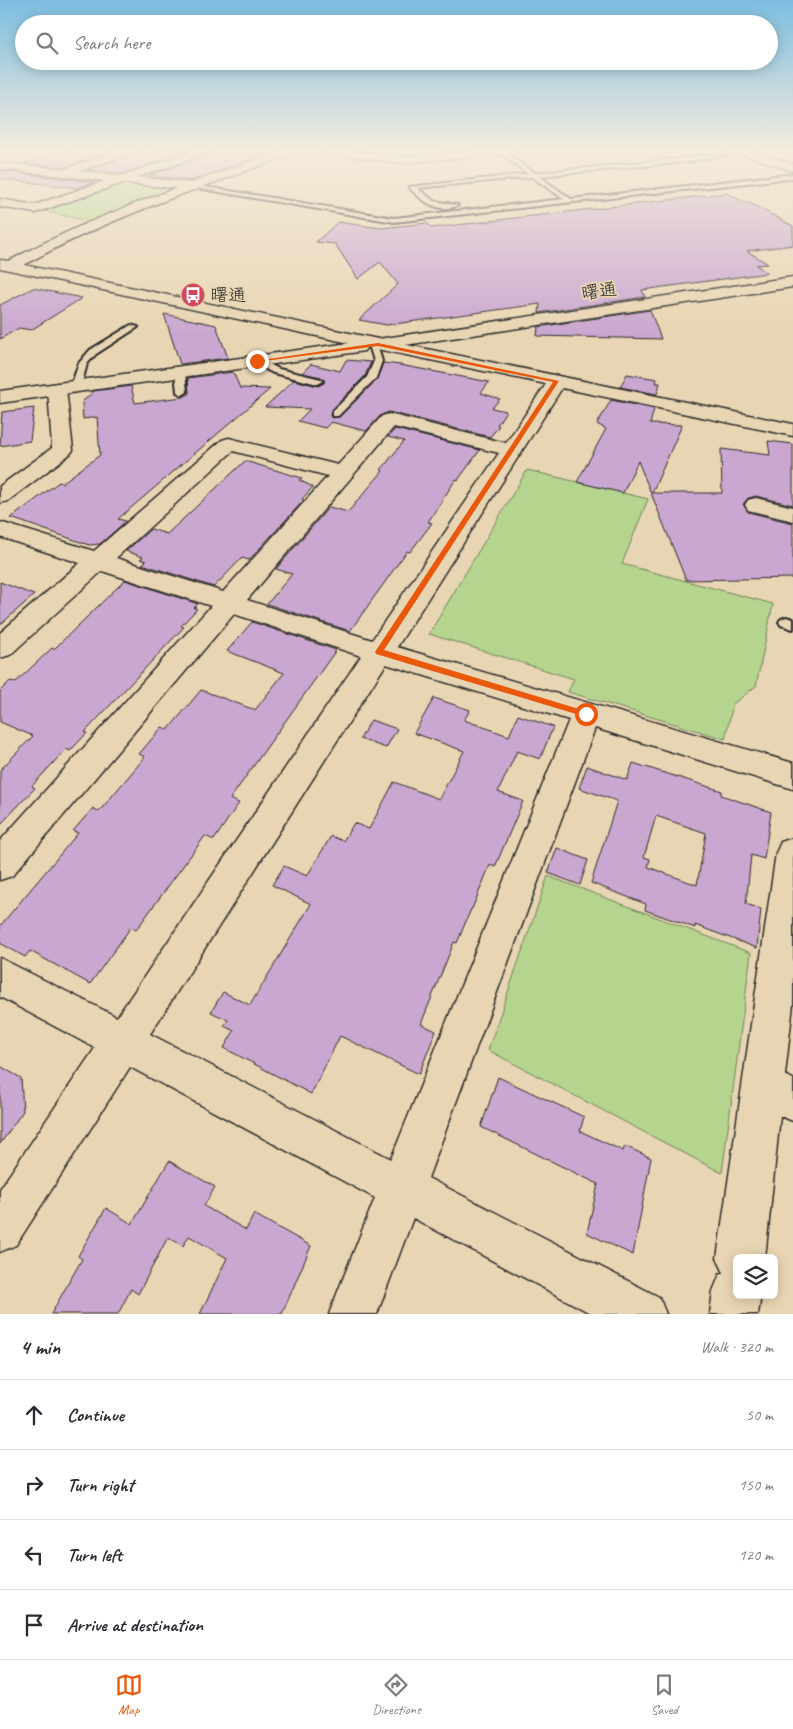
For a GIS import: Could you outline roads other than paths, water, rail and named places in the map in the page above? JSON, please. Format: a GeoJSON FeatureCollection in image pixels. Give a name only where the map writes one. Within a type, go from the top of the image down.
{"type":"FeatureCollection","features":[{"type":"Feature","properties":{"kind":"street"},"geometry":{"type":"LineString","coordinates":[[6,265],[96,223],[127,211]]}},
{"type":"Feature","properties":{"kind":"street","name":"曙通"},"geometry":{"type":"LineString","coordinates":[[6,265],[376,345],[793,282]]}},
{"type":"Feature","properties":{"kind":"street"},"geometry":{"type":"LineString","coordinates":[[0,397],[376,345],[793,430]]}},
{"type":"Feature","properties":{"kind":"street"},"geometry":{"type":"LineString","coordinates":[[0,1229],[557,381]]}},
{"type":"Feature","properties":{"kind":"street"},"geometry":{"type":"LineString","coordinates":[[0,496],[63,450],[66,387]]}},
{"type":"Feature","properties":{"kind":"street"},"geometry":{"type":"LineString","coordinates":[[0,864],[390,420],[511,450]]}},
{"type":"Feature","properties":{"kind":"street"},"geometry":{"type":"LineString","coordinates":[[0,648],[229,444],[344,473]]}},
{"type":"Feature","properties":{"kind":"street"},"geometry":{"type":"LineString","coordinates":[[756,505],[793,514]]}},
{"type":"Feature","properties":{"kind":"street"},"geometry":{"type":"LineString","coordinates":[[0,529],[379,652],[793,776]]}},
{"type":"Feature","properties":{"kind":"street"},"geometry":{"type":"LineString","coordinates":[[353,1314],[586,714]]}},
{"type":"Feature","properties":{"kind":"street"},"geometry":{"type":"LineString","coordinates":[[742,1254],[778,1093],[793,853]]}},
{"type":"Feature","properties":{"kind":"street"},"geometry":{"type":"LineString","coordinates":[[0,978],[642,1314]]}},
{"type":"Feature","properties":{"kind":"street"},"geometry":{"type":"LineString","coordinates":[[734,1314],[736,1299]]}},
{"type":"Feature","properties":{"kind":"lane"},"geometry":{"type":"LineString","coordinates":[[341,211],[394,220],[470,211]]}},
{"type":"Feature","properties":{"kind":"lane"},"geometry":{"type":"LineString","coordinates":[[66,387],[83,363],[94,352],[134,326]]}},
{"type":"Feature","properties":{"kind":"lane"},"geometry":{"type":"LineString","coordinates":[[335,414],[371,378],[378,360],[376,345]]}},
{"type":"Feature","properties":{"kind":"lane"},"geometry":{"type":"LineString","coordinates":[[257,361],[276,371],[318,381]]}},
{"type":"Feature","properties":{"kind":"lane"},"geometry":{"type":"LineString","coordinates":[[180,372],[182,392]]}},
{"type":"Feature","properties":{"kind":"place","name":"曙通"},"geometry":{"type":"Point","coordinates":[193,295]}}]}
